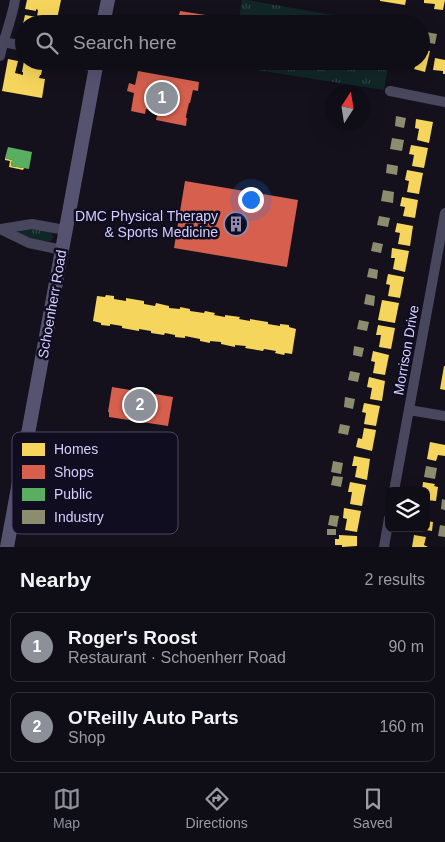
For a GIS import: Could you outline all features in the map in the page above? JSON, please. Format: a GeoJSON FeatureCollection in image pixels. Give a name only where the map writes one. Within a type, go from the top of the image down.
{"type":"FeatureCollection","features":[{"type":"Feature","properties":{"kind":"main road"},"geometry":{"type":"LineString","coordinates":[[105,15],[108,0]]}},
{"type":"Feature","properties":{"kind":"main road","name":"Schoenherr Road"},"geometry":{"type":"LineString","coordinates":[[28,432],[95,70]]}},
{"type":"Feature","properties":{"kind":"main road","name":"Schoenherr Road"},"geometry":{"type":"LineString","coordinates":[[7,547],[12,520]]}},
{"type":"Feature","properties":{"kind":"street"},"geometry":{"type":"LineString","coordinates":[[0,56],[11,21],[15,0]]}},
{"type":"Feature","properties":{"kind":"street"},"geometry":{"type":"LineString","coordinates":[[3,42],[15,44]]}},
{"type":"Feature","properties":{"kind":"street"},"geometry":{"type":"LineString","coordinates":[[390,91],[445,102]]}},
{"type":"Feature","properties":{"kind":"street","name":"Morrison Drive"},"geometry":{"type":"LineString","coordinates":[[395,487],[445,214]]}},
{"type":"Feature","properties":{"kind":"street"},"geometry":{"type":"LineString","coordinates":[[0,229],[32,224],[66,230]]}},
{"type":"Feature","properties":{"kind":"street"},"geometry":{"type":"LineString","coordinates":[[0,229],[29,244],[62,250]]}},
{"type":"Feature","properties":{"kind":"street"},"geometry":{"type":"LineString","coordinates":[[409,410],[445,416]]}},
{"type":"Feature","properties":{"kind":"street"},"geometry":{"type":"LineString","coordinates":[[384,547],[387,532]]}},
{"type":"Feature","properties":{"kind":"green space"},"geometry":{"type":"Polygon","coordinates":[[[242,0],[247,0],[333,15],[240,15],[242,0]]]}},
{"type":"Feature","properties":{"kind":"green space"},"geometry":{"type":"Polygon","coordinates":[[[256,70],[387,70],[384,90],[370,88],[370,85],[352,85],[256,70]]]}},
{"type":"Feature","properties":{"kind":"green space"},"geometry":{"type":"Polygon","coordinates":[[[31,228],[50,232],[53,238],[51,241],[38,241],[18,233],[19,231],[31,228]]]}},
{"type":"Feature","properties":{"kind":"building: Homes"},"geometry":{"type":"Polygon","coordinates":[[[27,0],[61,0],[58,15],[37,15],[38,10],[36,9],[36,11],[25,9],[27,0]]]}},
{"type":"Feature","properties":{"kind":"building: Homes"},"geometry":{"type":"Polygon","coordinates":[[[380,0],[406,0],[405,5],[380,0]]]}},
{"type":"Feature","properties":{"kind":"building: Homes"},"geometry":{"type":"Polygon","coordinates":[[[424,0],[445,0],[443,10],[434,9],[435,4],[424,3],[424,0]]]}},
{"type":"Feature","properties":{"kind":"building: Homes"},"geometry":{"type":"Polygon","coordinates":[[[435,58],[445,60],[445,74],[443,74],[443,71],[433,70],[435,58]]]}},
{"type":"Feature","properties":{"kind":"building: Homes"},"geometry":{"type":"Polygon","coordinates":[[[8,59],[15,60],[15,73],[23,75],[22,70],[42,70],[39,78],[45,79],[42,98],[2,91],[8,59]]]}},
{"type":"Feature","properties":{"kind":"building: Homes"},"geometry":{"type":"Polygon","coordinates":[[[416,119],[433,122],[429,143],[417,140],[419,129],[415,128],[416,119]]]}},
{"type":"Feature","properties":{"kind":"building: Homes"},"geometry":{"type":"Polygon","coordinates":[[[411,145],[428,148],[424,168],[412,166],[414,155],[409,154],[411,145]]]}},
{"type":"Feature","properties":{"kind":"building: Homes"},"geometry":{"type":"Polygon","coordinates":[[[5,158],[12,160],[11,166],[24,168],[23,170],[9,167],[10,161],[5,160],[5,158]]]}},
{"type":"Feature","properties":{"kind":"building: Homes"},"geometry":{"type":"Polygon","coordinates":[[[407,170],[423,173],[419,194],[407,192],[409,181],[405,180],[407,170]]]}},
{"type":"Feature","properties":{"kind":"building: Homes"},"geometry":{"type":"Polygon","coordinates":[[[402,197],[418,200],[415,218],[403,216],[405,207],[400,206],[402,197]]]}},
{"type":"Feature","properties":{"kind":"building: Homes"},"geometry":{"type":"Polygon","coordinates":[[[397,223],[413,226],[410,246],[398,244],[400,233],[395,232],[397,223]]]}},
{"type":"Feature","properties":{"kind":"building: Homes"},"geometry":{"type":"Polygon","coordinates":[[[392,248],[409,251],[405,272],[393,269],[395,258],[391,258],[392,248]]]}},
{"type":"Feature","properties":{"kind":"building: Homes"},"geometry":{"type":"Polygon","coordinates":[[[388,274],[404,277],[400,298],[388,296],[390,285],[386,284],[388,274]]]}},
{"type":"Feature","properties":{"kind":"building: Homes"},"geometry":{"type":"Polygon","coordinates":[[[106,295],[114,296],[114,299],[126,301],[126,298],[144,301],[144,304],[155,306],[156,303],[169,306],[169,308],[180,309],[180,307],[190,309],[190,311],[215,313],[214,315],[225,317],[225,315],[240,317],[239,319],[268,322],[268,324],[280,326],[280,324],[289,325],[289,327],[296,329],[292,354],[285,353],[284,355],[275,353],[276,351],[245,348],[246,346],[235,345],[235,347],[221,344],[221,342],[210,341],[210,343],[185,336],[185,338],[175,337],[175,335],[165,333],[164,335],[151,333],[151,331],[139,329],[139,331],[110,324],[110,326],[101,325],[101,323],[93,321],[97,296],[105,297],[106,295]]]}},
{"type":"Feature","properties":{"kind":"building: Homes"},"geometry":{"type":"Polygon","coordinates":[[[382,300],[399,303],[395,323],[378,320],[382,300]]]}},
{"type":"Feature","properties":{"kind":"building: Homes"},"geometry":{"type":"Polygon","coordinates":[[[378,325],[395,328],[391,349],[379,347],[381,335],[376,335],[378,325]]]}},
{"type":"Feature","properties":{"kind":"building: Homes"},"geometry":{"type":"Polygon","coordinates":[[[373,351],[389,355],[385,375],[373,373],[375,362],[371,361],[373,351]]]}},
{"type":"Feature","properties":{"kind":"building: Homes"},"geometry":{"type":"Polygon","coordinates":[[[445,366],[445,390],[440,389],[445,366]]]}},
{"type":"Feature","properties":{"kind":"building: Homes"},"geometry":{"type":"Polygon","coordinates":[[[369,377],[385,381],[382,401],[370,399],[372,388],[367,387],[369,377]]]}},
{"type":"Feature","properties":{"kind":"building: Homes"},"geometry":{"type":"Polygon","coordinates":[[[364,403],[380,406],[376,426],[364,424],[366,413],[362,412],[364,403]]]}},
{"type":"Feature","properties":{"kind":"building: Homes"},"geometry":{"type":"Polygon","coordinates":[[[364,428],[376,430],[372,451],[356,447],[358,438],[362,439],[364,428]]]}},
{"type":"Feature","properties":{"kind":"building: Homes"},"geometry":{"type":"Polygon","coordinates":[[[430,442],[445,445],[445,456],[438,455],[436,461],[427,459],[430,442]]]}},
{"type":"Feature","properties":{"kind":"building: Homes"},"geometry":{"type":"Polygon","coordinates":[[[354,456],[370,459],[367,480],[355,477],[357,466],[352,466],[354,456]]]}},
{"type":"Feature","properties":{"kind":"building: Homes"},"geometry":{"type":"Polygon","coordinates":[[[350,482],[366,485],[362,506],[350,504],[352,492],[348,492],[350,482]]]}},
{"type":"Feature","properties":{"kind":"building: Homes"},"geometry":{"type":"Polygon","coordinates":[[[423,482],[435,484],[434,486],[438,487],[436,501],[430,500],[430,487],[422,487],[423,482]]]}},
{"type":"Feature","properties":{"kind":"building: Homes"},"geometry":{"type":"Polygon","coordinates":[[[344,508],[361,511],[357,532],[345,530],[347,519],[343,518],[344,508]]]}},
{"type":"Feature","properties":{"kind":"building: Homes"},"geometry":{"type":"Polygon","coordinates":[[[430,522],[433,522],[432,531],[430,531],[430,522]]]}},
{"type":"Feature","properties":{"kind":"building: Homes"},"geometry":{"type":"Polygon","coordinates":[[[339,535],[357,536],[357,546],[342,547],[342,545],[335,545],[335,539],[339,539],[339,535]]]}},
{"type":"Feature","properties":{"kind":"building: Homes"},"geometry":{"type":"Polygon","coordinates":[[[414,535],[426,537],[424,545],[428,547],[412,547],[414,535]]]}},
{"type":"Feature","properties":{"kind":"building: Shops"},"geometry":{"type":"Polygon","coordinates":[[[180,11],[206,15],[179,15],[180,11]]]}},
{"type":"Feature","properties":{"kind":"building: Shops"},"geometry":{"type":"Polygon","coordinates":[[[138,71],[199,82],[198,91],[193,90],[189,103],[186,126],[156,120],[158,111],[146,109],[145,114],[131,111],[134,93],[127,91],[129,83],[135,85],[138,71]]]}},
{"type":"Feature","properties":{"kind":"building: Shops","name":"DMC Physical Therapy & Sports Medicine"},"geometry":{"type":"Polygon","coordinates":[[[185,181],[298,200],[287,267],[174,248],[185,181]]]}},
{"type":"Feature","properties":{"kind":"building: Shops"},"geometry":{"type":"Polygon","coordinates":[[[112,387],[173,397],[168,426],[109,417],[112,387]]]}},
{"type":"Feature","properties":{"kind":"building: Public"},"geometry":{"type":"Polygon","coordinates":[[[8,147],[32,152],[29,169],[11,166],[12,160],[5,158],[8,147]]]}},
{"type":"Feature","properties":{"kind":"building: Industry"},"geometry":{"type":"Polygon","coordinates":[[[430,33],[437,34],[435,44],[430,43],[430,33]]]}},
{"type":"Feature","properties":{"kind":"building: Industry"},"geometry":{"type":"Polygon","coordinates":[[[396,116],[406,118],[404,128],[395,126],[396,116]]]}},
{"type":"Feature","properties":{"kind":"building: Industry"},"geometry":{"type":"Polygon","coordinates":[[[392,138],[404,140],[402,151],[390,149],[392,138]]]}},
{"type":"Feature","properties":{"kind":"building: Industry"},"geometry":{"type":"Polygon","coordinates":[[[387,164],[398,166],[397,175],[386,173],[387,164]]]}},
{"type":"Feature","properties":{"kind":"building: Industry"},"geometry":{"type":"Polygon","coordinates":[[[383,190],[394,192],[393,203],[381,201],[383,190]]]}},
{"type":"Feature","properties":{"kind":"building: Industry"},"geometry":{"type":"Polygon","coordinates":[[[379,216],[390,218],[388,227],[377,225],[379,216]]]}},
{"type":"Feature","properties":{"kind":"building: Industry"},"geometry":{"type":"Polygon","coordinates":[[[373,242],[383,244],[381,253],[371,251],[373,242]]]}},
{"type":"Feature","properties":{"kind":"building: Industry"},"geometry":{"type":"Polygon","coordinates":[[[369,268],[378,270],[377,279],[367,277],[369,268]]]}},
{"type":"Feature","properties":{"kind":"building: Industry"},"geometry":{"type":"Polygon","coordinates":[[[366,294],[375,296],[374,306],[364,304],[366,294]]]}},
{"type":"Feature","properties":{"kind":"building: Industry"},"geometry":{"type":"Polygon","coordinates":[[[359,320],[369,322],[367,331],[357,329],[359,320]]]}},
{"type":"Feature","properties":{"kind":"building: Industry"},"geometry":{"type":"Polygon","coordinates":[[[354,346],[364,348],[362,357],[353,355],[354,346]]]}},
{"type":"Feature","properties":{"kind":"building: Industry"},"geometry":{"type":"Polygon","coordinates":[[[350,371],[360,373],[358,382],[348,380],[350,371]]]}},
{"type":"Feature","properties":{"kind":"building: Industry"},"geometry":{"type":"Polygon","coordinates":[[[345,397],[355,399],[353,409],[344,407],[345,397]]]}},
{"type":"Feature","properties":{"kind":"building: Industry"},"geometry":{"type":"Polygon","coordinates":[[[340,424],[350,426],[348,435],[338,433],[340,424]]]}},
{"type":"Feature","properties":{"kind":"building: Industry"},"geometry":{"type":"Polygon","coordinates":[[[333,461],[343,463],[341,474],[331,472],[333,461]]]}},
{"type":"Feature","properties":{"kind":"building: Industry"},"geometry":{"type":"Polygon","coordinates":[[[426,466],[437,468],[435,479],[424,477],[426,466]]]}},
{"type":"Feature","properties":{"kind":"building: Industry"},"geometry":{"type":"Polygon","coordinates":[[[333,476],[343,477],[341,487],[331,485],[333,476]]]}},
{"type":"Feature","properties":{"kind":"building: Industry"},"geometry":{"type":"Polygon","coordinates":[[[442,499],[445,500],[445,510],[441,509],[442,499]]]}},
{"type":"Feature","properties":{"kind":"building: Industry"},"geometry":{"type":"Polygon","coordinates":[[[330,515],[339,516],[337,527],[328,525],[330,515]]]}},
{"type":"Feature","properties":{"kind":"building: Industry"},"geometry":{"type":"Polygon","coordinates":[[[440,525],[445,526],[445,537],[438,536],[440,525]]]}},
{"type":"Feature","properties":{"kind":"building: Industry"},"geometry":{"type":"Polygon","coordinates":[[[327,529],[336,529],[336,535],[327,535],[327,529]]]}},
{"type":"Feature","properties":{"kind":"place","name":"Roger's Roost"},"geometry":{"type":"Point","coordinates":[162,98]}},
{"type":"Feature","properties":{"kind":"place","name":"DMC Physical Therapy & Sports Medicine"},"geometry":{"type":"Point","coordinates":[236,224]}},
{"type":"Feature","properties":{"kind":"place","name":"O'Reilly Auto Parts"},"geometry":{"type":"Point","coordinates":[140,405]}}]}
